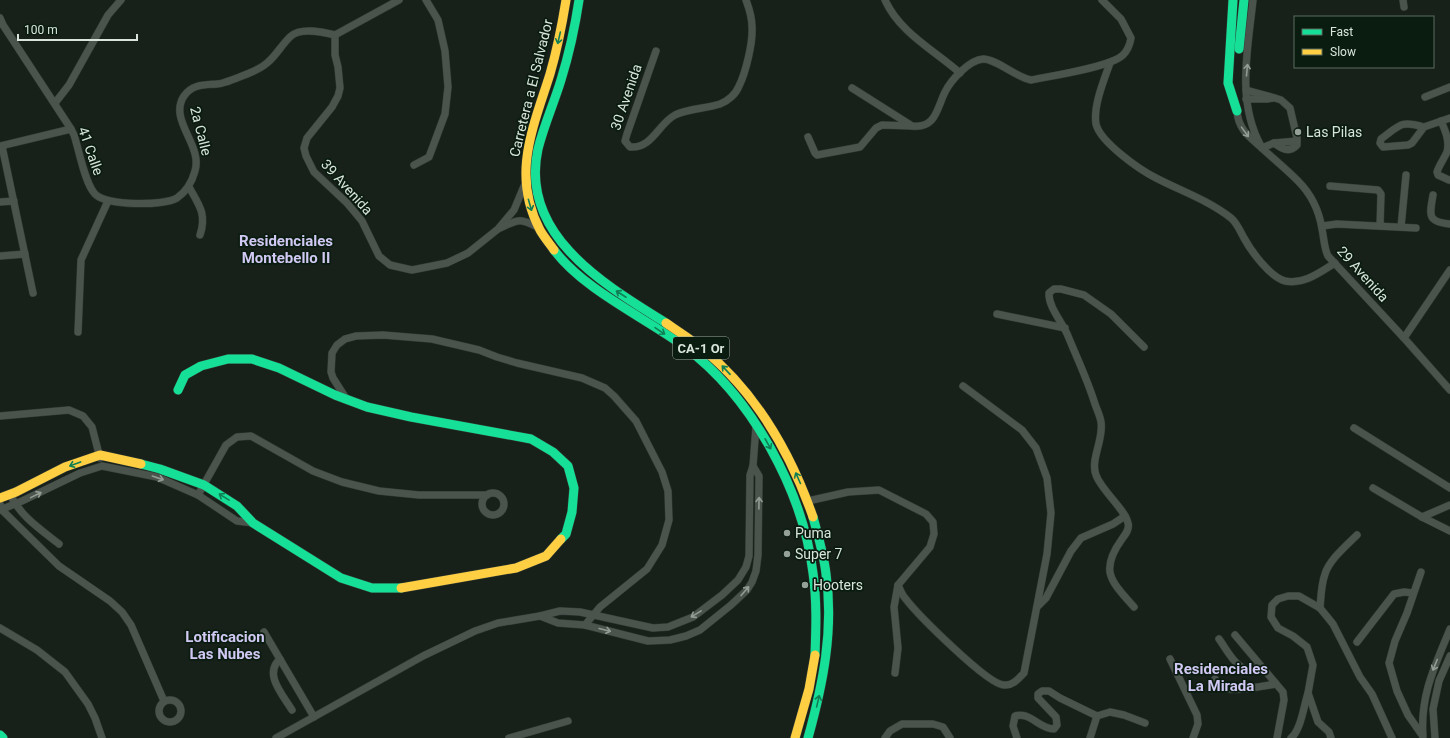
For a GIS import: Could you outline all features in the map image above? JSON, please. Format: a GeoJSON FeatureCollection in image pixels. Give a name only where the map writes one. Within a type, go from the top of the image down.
{"type":"FeatureCollection","features":[{"type":"Feature","properties":{"kind":"main road","name":"Carretera a El Salvador"},"geometry":{"type":"LineString","coordinates":[[566,0],[560,37],[550,75],[535,117],[527,152],[525,183],[530,205],[537,227],[562,260],[580,276],[687,349],[730,389],[756,422],[780,465],[800,518],[805,537],[812,565],[817,607],[815,659],[810,690],[795,738]]}},
{"type":"Feature","properties":{"kind":"main road","name":"Carretera a El Salvador"},"geometry":{"type":"LineString","coordinates":[[579,0],[576,20],[566,61],[546,122],[538,154],[536,176],[537,192],[544,213],[552,229],[566,249],[582,266],[610,287],[695,342],[717,361],[733,378],[765,419],[781,444],[797,474],[808,501],[821,548],[829,616],[828,645],[824,674],[808,738]]}},
{"type":"Feature","properties":{"kind":"main road"},"geometry":{"type":"LineString","coordinates":[[1233,0],[1228,83],[1237,111]]}},
{"type":"Feature","properties":{"kind":"main road"},"geometry":{"type":"LineString","coordinates":[[1237,111],[1237,77],[1244,0]]}},
{"type":"Feature","properties":{"kind":"main road"},"geometry":{"type":"LineString","coordinates":[[0,498],[65,467],[100,455],[122,459],[160,469],[204,485],[237,506],[252,523],[341,578],[372,588],[398,589],[516,568],[546,556],[566,534],[572,512],[574,488],[568,466],[553,452],[531,439],[411,417],[367,407],[347,400],[266,363],[240,358],[214,362],[190,371],[183,378],[178,390]]}},
{"type":"Feature","properties":{"kind":"main road"},"geometry":{"type":"LineString","coordinates":[[780,465],[798,499],[803,502],[808,501]]}},
{"type":"Feature","properties":{"kind":"street"},"geometry":{"type":"LineString","coordinates":[[55,103],[69,85],[108,15],[121,0]]}},
{"type":"Feature","properties":{"kind":"street"},"geometry":{"type":"LineString","coordinates":[[335,35],[399,0]]}},
{"type":"Feature","properties":{"kind":"street"},"geometry":{"type":"LineString","coordinates":[[414,165],[429,157],[445,114],[448,87],[445,51],[438,20],[426,0]]}},
{"type":"Feature","properties":{"kind":"street","name":"30 Avenida"},"geometry":{"type":"LineString","coordinates":[[656,51],[625,141],[630,147],[636,148],[643,145],[652,138],[666,121],[675,115],[720,104],[732,97],[739,87],[751,46],[752,26],[746,0]]}},
{"type":"Feature","properties":{"kind":"street"},"geometry":{"type":"LineString","coordinates":[[885,0],[896,19],[906,30],[960,73]]}},
{"type":"Feature","properties":{"kind":"street"},"geometry":{"type":"LineString","coordinates":[[808,136],[815,153],[817,154],[860,146],[876,128],[882,125],[923,126],[930,123],[935,116],[948,86],[960,73],[976,60],[985,59],[996,62],[1022,78],[1031,80],[1110,63],[1123,55],[1129,47],[1131,38],[1121,19],[1102,0]]}},
{"type":"Feature","properties":{"kind":"street","name":"29 Avenida"},"geometry":{"type":"LineString","coordinates":[[1253,0],[1246,99],[1248,114],[1254,132],[1262,148]]}},
{"type":"Feature","properties":{"kind":"street","name":"41 Calle"},"geometry":{"type":"LineString","coordinates":[[0,18],[3,25],[71,129],[89,186],[100,199],[108,200]]}},
{"type":"Feature","properties":{"kind":"street","name":"2a Calle"},"geometry":{"type":"LineString","coordinates":[[189,187],[196,169],[195,156],[179,107],[185,95],[198,86],[218,84],[256,70],[267,63],[292,35],[304,31],[318,31],[335,35]]}},
{"type":"Feature","properties":{"kind":"street","name":"39 Avenida"},"geometry":{"type":"LineString","coordinates":[[335,35],[335,54],[340,88],[338,96],[332,107],[307,138],[304,148],[306,156],[314,172],[347,203],[362,221],[379,256],[390,265],[412,270],[447,264],[468,253],[498,229],[514,210],[525,183]]}},
{"type":"Feature","properties":{"kind":"street"},"geometry":{"type":"LineString","coordinates":[[1110,63],[1102,84],[1095,114],[1096,126],[1115,150],[1155,178],[1203,200],[1231,218],[1235,222],[1246,242],[1266,268],[1283,281],[1292,282],[1305,280],[1335,263]]}},
{"type":"Feature","properties":{"kind":"street"},"geometry":{"type":"LineString","coordinates":[[1425,97],[1450,87]]}},
{"type":"Feature","properties":{"kind":"street"},"geometry":{"type":"LineString","coordinates":[[852,88],[912,126]]}},
{"type":"Feature","properties":{"kind":"street"},"geometry":{"type":"LineString","coordinates":[[1246,90],[1281,100],[1290,108],[1297,146],[1288,150],[1282,149],[1274,142],[1262,148]]}},
{"type":"Feature","properties":{"kind":"street"},"geometry":{"type":"LineString","coordinates":[[1246,99],[1274,98]]}},
{"type":"Feature","properties":{"kind":"street","name":"29 Avenida"},"geometry":{"type":"LineString","coordinates":[[1237,111],[1240,124],[1251,140],[1262,148],[1307,191],[1316,207],[1322,226],[1326,251],[1335,263],[1450,390]]}},
{"type":"Feature","properties":{"kind":"street"},"geometry":{"type":"LineString","coordinates":[[1424,127],[1412,143],[1408,145],[1383,146],[1380,143],[1381,139],[1402,124],[1412,124],[1424,127],[1450,118]]}},
{"type":"Feature","properties":{"kind":"street"},"geometry":{"type":"LineString","coordinates":[[1441,121],[1446,131],[1449,144],[1437,172],[1438,176],[1449,180]]}},
{"type":"Feature","properties":{"kind":"street"},"geometry":{"type":"LineString","coordinates":[[33,293],[1,146],[71,129]]}},
{"type":"Feature","properties":{"kind":"street"},"geometry":{"type":"LineString","coordinates":[[1401,227],[1406,175]]}},
{"type":"Feature","properties":{"kind":"street"},"geometry":{"type":"LineString","coordinates":[[1330,186],[1378,190],[1381,194],[1380,226]]}},
{"type":"Feature","properties":{"kind":"street"},"geometry":{"type":"LineString","coordinates":[[78,332],[81,260],[108,200],[137,204],[163,203],[177,198],[189,187],[204,215],[200,235]]}},
{"type":"Feature","properties":{"kind":"street"},"geometry":{"type":"LineString","coordinates":[[1433,195],[1430,213],[1431,217],[1439,223],[1450,224]]}},
{"type":"Feature","properties":{"kind":"street"},"geometry":{"type":"LineString","coordinates":[[0,202],[14,201]]}},
{"type":"Feature","properties":{"kind":"street","name":"39 Avenida"},"geometry":{"type":"LineString","coordinates":[[498,229],[515,221],[525,220],[537,227]]}},
{"type":"Feature","properties":{"kind":"street"},"geometry":{"type":"LineString","coordinates":[[1322,226],[1337,224],[1416,228]]}},
{"type":"Feature","properties":{"kind":"street"},"geometry":{"type":"LineString","coordinates":[[0,256],[25,254]]}},
{"type":"Feature","properties":{"kind":"street"},"geometry":{"type":"LineString","coordinates":[[1404,338],[1450,270]]}},
{"type":"Feature","properties":{"kind":"street"},"geometry":{"type":"LineString","coordinates":[[1134,607],[1118,589],[1110,576],[1109,562],[1115,549],[1127,532],[1129,524],[1125,516],[1096,476],[1094,467],[1100,440],[1101,422],[1088,384],[1065,328],[1049,303],[1049,293],[1054,289],[1061,289],[1084,295],[1111,314],[1144,347]]}},
{"type":"Feature","properties":{"kind":"street"},"geometry":{"type":"LineString","coordinates":[[997,314],[1065,328]]}},
{"type":"Feature","properties":{"kind":"street"},"geometry":{"type":"LineString","coordinates":[[347,400],[330,372],[332,353],[337,345],[346,339],[356,336],[383,335],[432,339],[479,350],[517,363],[582,378],[605,388],[614,396],[636,421],[662,472],[668,491],[669,520],[662,545],[647,568],[600,607],[585,625]]}},
{"type":"Feature","properties":{"kind":"street"},"geometry":{"type":"LineString","coordinates":[[898,585],[904,598],[979,671],[1005,686],[1016,682],[1024,672],[1047,554],[1051,514],[1047,478],[1036,448],[1022,430],[963,386]]}},
{"type":"Feature","properties":{"kind":"street"},"geometry":{"type":"LineString","coordinates":[[0,416],[69,410],[83,416],[92,427],[102,466]]}},
{"type":"Feature","properties":{"kind":"street"},"geometry":{"type":"LineString","coordinates":[[276,738],[423,656],[475,631],[498,623],[560,611],[580,612],[653,628],[668,626],[693,617],[722,595],[738,580],[746,567],[749,556],[750,542],[750,475],[753,466],[756,422]]}},
{"type":"Feature","properties":{"kind":"street"},"geometry":{"type":"LineString","coordinates":[[1354,428],[1450,488]]}},
{"type":"Feature","properties":{"kind":"street"},"geometry":{"type":"LineString","coordinates":[[198,495],[226,445],[237,437],[251,436],[313,471],[342,482],[379,491],[419,495],[486,495]]}},
{"type":"Feature","properties":{"kind":"street"},"geometry":{"type":"LineString","coordinates":[[1,508],[15,505],[80,473],[102,466],[157,477],[198,495],[237,521],[252,523]]}},
{"type":"Feature","properties":{"kind":"street"},"geometry":{"type":"LineString","coordinates":[[540,616],[558,623],[585,625],[648,641],[670,640],[686,636],[700,630],[747,590],[756,571],[758,555],[759,476],[753,466]]}},
{"type":"Feature","properties":{"kind":"street"},"geometry":{"type":"LineString","coordinates":[[1373,488],[1422,517],[1450,531]]}},
{"type":"Feature","properties":{"kind":"street"},"geometry":{"type":"LineString","coordinates":[[808,501],[848,492],[879,490],[926,514],[933,522],[935,528],[933,542],[898,585],[894,606],[898,648],[895,673]]}},
{"type":"Feature","properties":{"kind":"street"},"geometry":{"type":"LineString","coordinates":[[10,494],[15,505],[27,518],[59,544]]}},
{"type":"Feature","properties":{"kind":"street"},"geometry":{"type":"LineString","coordinates":[[1422,517],[1450,506]]}},
{"type":"Feature","properties":{"kind":"street"},"geometry":{"type":"LineString","coordinates":[[1,508],[59,566],[110,601],[122,612],[131,625],[164,701]]}},
{"type":"Feature","properties":{"kind":"street"},"geometry":{"type":"LineString","coordinates":[[1036,608],[1046,598],[1070,551],[1081,538],[1113,524],[1125,516]]}},
{"type":"Feature","properties":{"kind":"street"},"geometry":{"type":"LineString","coordinates":[[1320,608],[1321,590],[1325,572],[1335,558],[1357,535]]}},
{"type":"Feature","properties":{"kind":"street"},"geometry":{"type":"LineString","coordinates":[[750,542],[758,542]]}},
{"type":"Feature","properties":{"kind":"street"},"geometry":{"type":"LineString","coordinates":[[746,567],[756,571]]}},
{"type":"Feature","properties":{"kind":"street"},"geometry":{"type":"LineString","coordinates":[[1421,572],[1407,613],[1395,641],[1390,663],[1397,691],[1408,715],[1423,736]]}},
{"type":"Feature","properties":{"kind":"street"},"geometry":{"type":"LineString","coordinates":[[1357,642],[1394,594],[1404,592],[1413,593]]}},
{"type":"Feature","properties":{"kind":"street"},"geometry":{"type":"LineString","coordinates":[[722,595],[731,605]]}},
{"type":"Feature","properties":{"kind":"street"},"geometry":{"type":"LineString","coordinates":[[1291,738],[1299,726],[1308,693],[1313,665],[1307,647],[1293,636],[1278,628],[1271,617],[1272,605],[1278,599],[1288,596],[1299,596],[1320,608],[1333,624],[1360,677],[1372,694],[1392,738]]}},
{"type":"Feature","properties":{"kind":"street"},"geometry":{"type":"LineString","coordinates":[[633,637],[635,625]]}},
{"type":"Feature","properties":{"kind":"street"},"geometry":{"type":"LineString","coordinates":[[0,628],[36,650],[65,672],[88,704],[102,738]]}},
{"type":"Feature","properties":{"kind":"street"},"geometry":{"type":"LineString","coordinates":[[1423,736],[1424,698],[1429,681],[1450,629]]}},
{"type":"Feature","properties":{"kind":"street"},"geometry":{"type":"LineString","coordinates":[[264,632],[314,717]]}},
{"type":"Feature","properties":{"kind":"street"},"geometry":{"type":"LineString","coordinates":[[1235,635],[1259,666],[1283,692],[1284,700],[1277,738]]}},
{"type":"Feature","properties":{"kind":"street"},"geometry":{"type":"LineString","coordinates":[[1219,639],[1240,667],[1245,670],[1250,670],[1259,666]]}},
{"type":"Feature","properties":{"kind":"street"},"geometry":{"type":"LineString","coordinates":[[1434,738],[1433,709],[1439,681],[1450,656]]}},
{"type":"Feature","properties":{"kind":"street"},"geometry":{"type":"LineString","coordinates":[[280,659],[274,664],[272,670],[273,676],[292,710]]}},
{"type":"Feature","properties":{"kind":"street"},"geometry":{"type":"LineString","coordinates":[[1170,659],[1196,715],[1198,724],[1193,738]]}},
{"type":"Feature","properties":{"kind":"street"},"geometry":{"type":"LineString","coordinates":[[1215,679],[1220,686],[1228,689],[1240,689],[1276,684]]}},
{"type":"Feature","properties":{"kind":"street"},"geometry":{"type":"LineString","coordinates":[[1017,738],[1012,726],[1015,716],[1021,714],[1048,729],[1054,729],[1058,725],[1056,717],[1038,698],[1038,694],[1042,691],[1049,692],[1097,716],[1110,712],[1124,715],[1145,723]]}},
{"type":"Feature","properties":{"kind":"street"},"geometry":{"type":"LineString","coordinates":[[1308,693],[1318,722],[1329,732],[1331,738]]}},
{"type":"Feature","properties":{"kind":"street"},"geometry":{"type":"LineString","coordinates":[[1090,738],[1097,716]]}},
{"type":"Feature","properties":{"kind":"street"},"geometry":{"type":"LineString","coordinates":[[509,738],[568,721]]}},
{"type":"Feature","properties":{"kind":"street"},"geometry":{"type":"LineString","coordinates":[[885,738],[890,731],[902,724],[933,724],[943,727],[950,738]]}},
{"type":"Feature","properties":{"kind":"traffic: fast"},"geometry":{"type":"LineString","coordinates":[[579,0],[567,60],[538,149],[536,180],[541,207],[554,232],[572,254],[594,274],[618,292],[666,323]]}},
{"type":"Feature","properties":{"kind":"traffic: fast"},"geometry":{"type":"LineString","coordinates":[[1233,0],[1228,83],[1237,111]]}},
{"type":"Feature","properties":{"kind":"traffic: fast"},"geometry":{"type":"LineString","coordinates":[[1239,49],[1244,0]]}},
{"type":"Feature","properties":{"kind":"traffic: fast"},"geometry":{"type":"LineString","coordinates":[[554,250],[581,278],[615,302],[685,347],[709,368],[732,392],[752,419],[770,448],[786,479],[798,510],[807,542],[813,573],[815,594],[815,655]]}},
{"type":"Feature","properties":{"kind":"traffic: fast"},"geometry":{"type":"LineString","coordinates":[[178,390],[185,375],[201,366],[228,359],[252,359],[279,368],[335,395],[367,407],[411,417],[531,439],[553,452],[568,466],[574,488],[572,512],[566,534],[561,539]]}},
{"type":"Feature","properties":{"kind":"traffic: fast"},"geometry":{"type":"LineString","coordinates":[[141,464],[160,469],[204,485],[237,506],[253,523],[341,578],[372,588],[401,588]]}},
{"type":"Feature","properties":{"kind":"traffic: fast"},"geometry":{"type":"LineString","coordinates":[[808,738],[826,657],[829,616],[825,567],[813,517]]}},
{"type":"Feature","properties":{"kind":"traffic: fast"},"geometry":{"type":"LineString","coordinates":[[0,735],[3,738]]}},
{"type":"Feature","properties":{"kind":"traffic: slow"},"geometry":{"type":"LineString","coordinates":[[554,250],[540,230],[531,210],[527,190],[526,171],[532,133],[553,65],[566,0]]}},
{"type":"Feature","properties":{"kind":"traffic: slow"},"geometry":{"type":"LineString","coordinates":[[666,323],[690,339],[723,367],[756,405],[783,448],[794,470],[813,517]]}},
{"type":"Feature","properties":{"kind":"traffic: slow"},"geometry":{"type":"LineString","coordinates":[[0,498],[16,492],[65,467],[100,455],[141,464]]}},
{"type":"Feature","properties":{"kind":"traffic: slow"},"geometry":{"type":"LineString","coordinates":[[401,588],[516,568],[546,556],[561,539]]}},
{"type":"Feature","properties":{"kind":"traffic: slow"},"geometry":{"type":"LineString","coordinates":[[795,738],[809,689],[815,655]]}},
{"type":"Feature","properties":{"kind":"place","name":"Las Pilas"},"geometry":{"type":"Point","coordinates":[1298,132]}},
{"type":"Feature","properties":{"kind":"place","name":"Puma"},"geometry":{"type":"Point","coordinates":[787,533]}},
{"type":"Feature","properties":{"kind":"place","name":"Super 7"},"geometry":{"type":"Point","coordinates":[787,554]}},
{"type":"Feature","properties":{"kind":"place","name":"Hooters"},"geometry":{"type":"Point","coordinates":[805,585]}},
{"type":"Feature","properties":{"kind":"district","name":"Residenciales Montebello II"},"geometry":{"type":"Point","coordinates":[286,250]}},
{"type":"Feature","properties":{"kind":"district","name":"Lotificacion Las Nubes"},"geometry":{"type":"Point","coordinates":[225,646]}},
{"type":"Feature","properties":{"kind":"district","name":"Residenciales La Mirada"},"geometry":{"type":"Point","coordinates":[1221,678]}}]}
